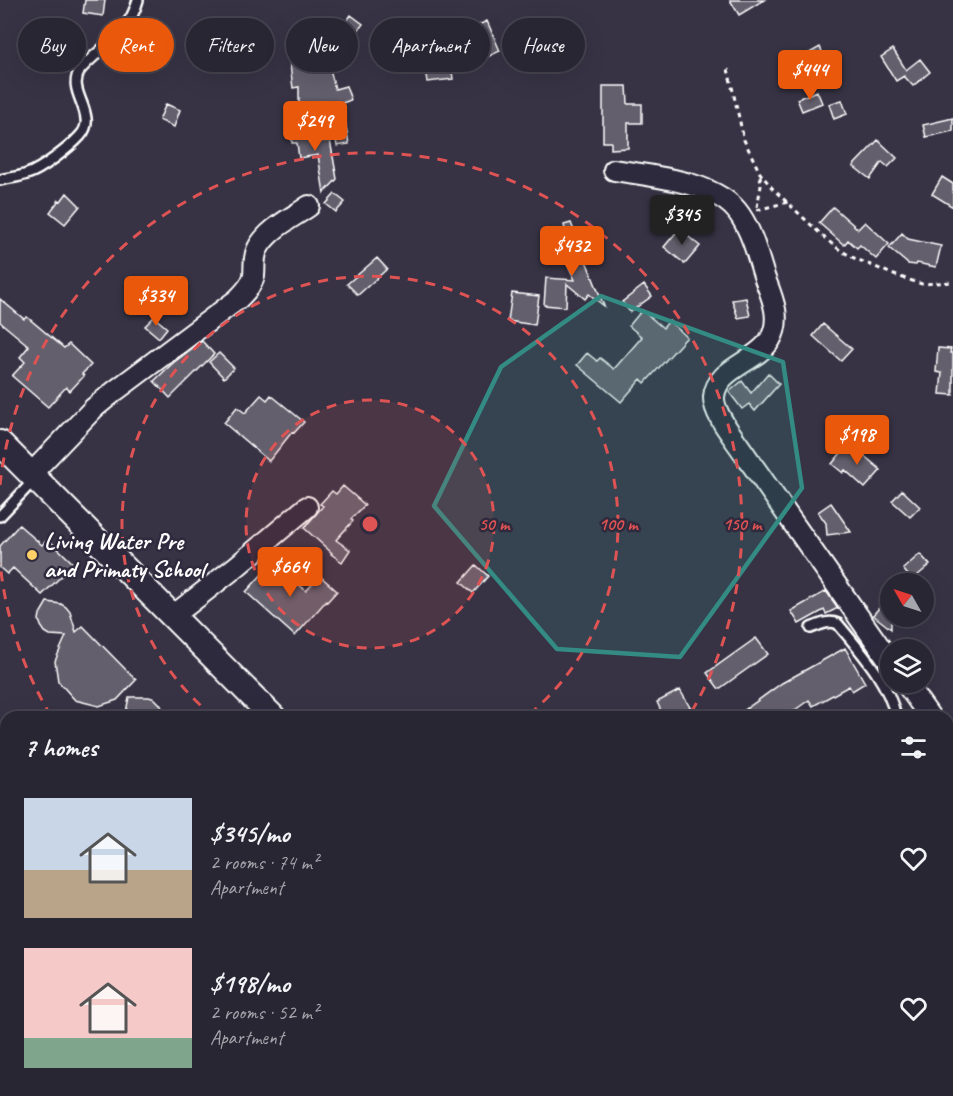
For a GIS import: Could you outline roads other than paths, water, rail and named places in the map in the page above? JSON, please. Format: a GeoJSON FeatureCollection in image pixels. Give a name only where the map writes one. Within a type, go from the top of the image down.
{"type":"FeatureCollection","features":[{"type":"Feature","properties":{"kind":"street"},"geometry":{"type":"LineString","coordinates":[[614,170],[695,186],[729,202],[741,216],[774,304],[777,323],[770,341],[756,355],[733,368],[719,384],[714,396],[715,407],[744,453],[880,647]]}},
{"type":"Feature","properties":{"kind":"street"},"geometry":{"type":"LineString","coordinates":[[33,477],[94,408],[247,291],[254,277],[254,261],[258,248],[269,234],[309,206]]}},
{"type":"Feature","properties":{"kind":"street"},"geometry":{"type":"LineString","coordinates":[[0,443],[267,711]]}},
{"type":"Feature","properties":{"kind":"street"},"geometry":{"type":"LineString","coordinates":[[172,616],[237,566],[307,507]]}},
{"type":"Feature","properties":{"kind":"street"},"geometry":{"type":"LineString","coordinates":[[913,693],[926,711]]}},
{"type":"Feature","properties":{"kind":"lane"},"geometry":{"type":"LineString","coordinates":[[0,180],[37,170],[80,136],[86,127],[86,113],[77,90],[77,76],[86,63],[127,25],[138,0]]}},
{"type":"Feature","properties":{"kind":"lane"},"geometry":{"type":"LineString","coordinates":[[0,516],[33,477]]}},
{"type":"Feature","properties":{"kind":"lane"},"geometry":{"type":"LineString","coordinates":[[811,628],[828,622],[838,624],[868,661],[883,685],[895,711]]}},
{"type":"Feature","properties":{"kind":"place","name":"Living Water Pre and Primaty School"},"geometry":{"type":"Point","coordinates":[32,555]}}]}
